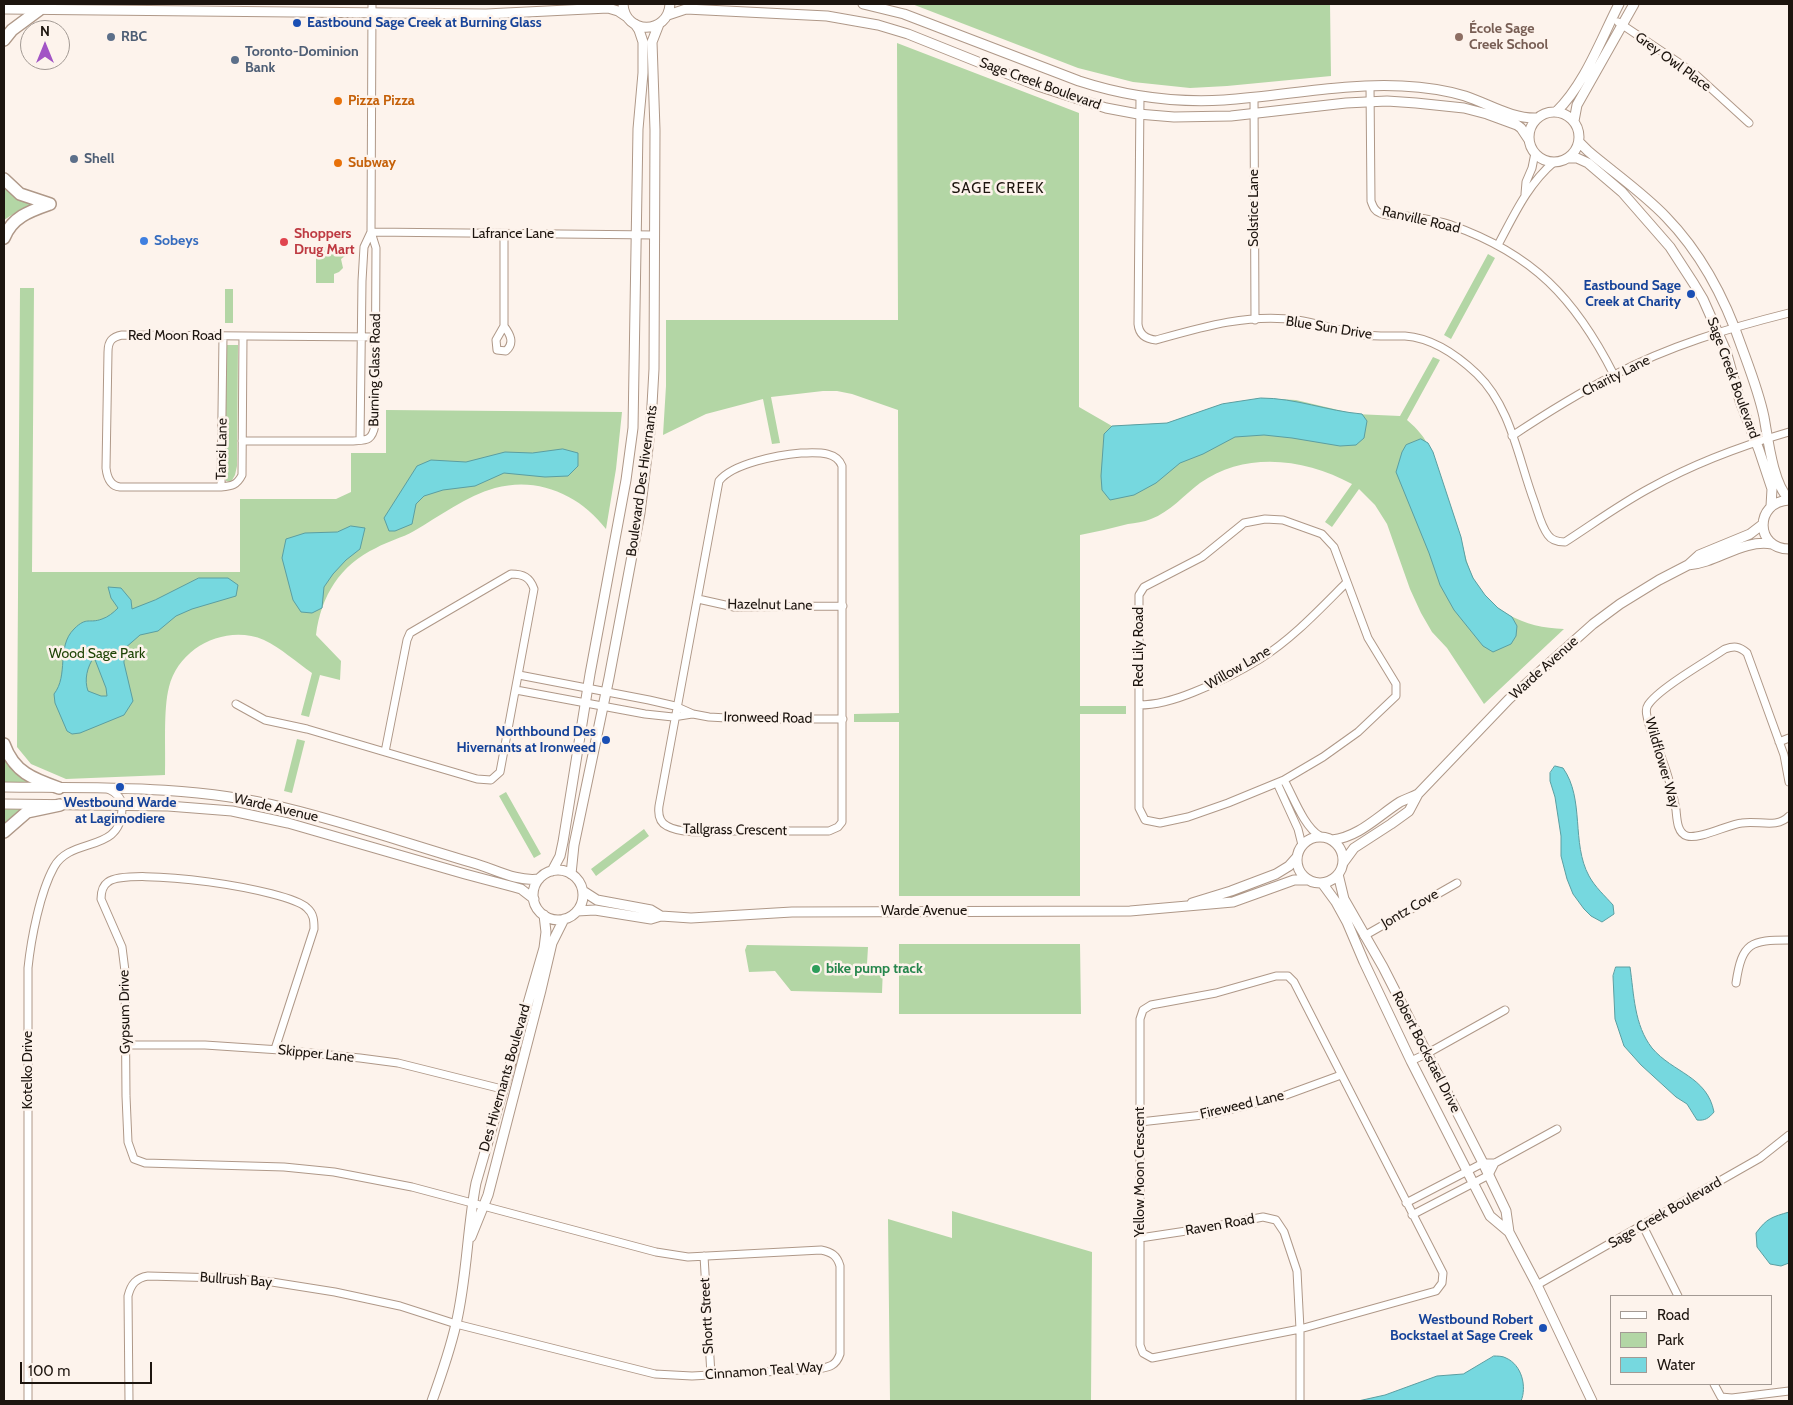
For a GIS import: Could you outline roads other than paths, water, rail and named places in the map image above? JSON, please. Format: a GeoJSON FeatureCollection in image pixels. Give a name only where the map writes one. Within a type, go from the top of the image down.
{"type":"FeatureCollection","features":[{"type":"Feature","properties":{"kind":"main road"},"geometry":{"type":"LineString","coordinates":[[4,40],[12,30],[39,10]]}},
{"type":"Feature","properties":{"kind":"main road"},"geometry":{"type":"LineString","coordinates":[[4,179],[20,194],[50,204],[19,217],[12,223],[4,238]]}},
{"type":"Feature","properties":{"kind":"main road"},"geometry":{"type":"LineString","coordinates":[[4,744],[7,752],[21,771],[40,782],[59,788]]}},
{"type":"Feature","properties":{"kind":"main road"},"geometry":{"type":"LineString","coordinates":[[4,832],[27,812],[60,805]]}},
{"type":"Feature","properties":{"kind":"street"},"geometry":{"type":"LineString","coordinates":[[623,4],[627,17]]}},
{"type":"Feature","properties":{"kind":"street"},"geometry":{"type":"LineString","coordinates":[[4,9],[372,8],[486,14],[608,8],[618,11],[635,24],[649,28],[659,24],[668,15],[670,4]]}},
{"type":"Feature","properties":{"kind":"street","name":"Sage Creek Boulevard"},"geometry":{"type":"LineString","coordinates":[[863,4],[904,14],[1079,81],[1140,97],[1197,100],[1254,97],[1316,89],[1370,86],[1410,87],[1444,91],[1464,96],[1520,117],[1537,118]]}},
{"type":"Feature","properties":{"kind":"street"},"geometry":{"type":"LineString","coordinates":[[1556,112],[1568,100],[1578,84],[1619,4]]}},
{"type":"Feature","properties":{"kind":"street"},"geometry":{"type":"LineString","coordinates":[[1574,121],[1577,105],[1620,24],[1634,4]]}},
{"type":"Feature","properties":{"kind":"street","name":"Burning Glass Road"},"geometry":{"type":"LineString","coordinates":[[371,232],[364,248],[362,281],[360,440],[369,439],[372,436],[375,425],[376,248],[371,232],[372,8]]}},
{"type":"Feature","properties":{"kind":"street","name":"Sage Creek Boulevard"},"geometry":{"type":"LineString","coordinates":[[668,15],[686,9],[827,16],[878,25],[908,34],[1038,86],[1106,108],[1138,114],[1201,117],[1254,114],[1346,102],[1416,102],[1464,108],[1479,112],[1514,124],[1521,128],[1529,140]]}},
{"type":"Feature","properties":{"kind":"street","name":"Boulevard Des Hivernants"},"geometry":{"type":"LineString","coordinates":[[552,871],[560,856],[563,842],[585,702],[622,508],[633,428],[638,235],[638,129],[643,50],[642,37],[635,24]]}},
{"type":"Feature","properties":{"kind":"street","name":"Boulevard Des Hivernants"},"geometry":{"type":"LineString","coordinates":[[571,874],[574,846],[640,513],[652,423],[655,130],[652,42],[659,24]]}},
{"type":"Feature","properties":{"kind":"street","name":"Grey Owl Place"},"geometry":{"type":"LineString","coordinates":[[1620,24],[1694,73],[1749,123]]}},
{"type":"Feature","properties":{"kind":"street","name":"Ranville Road"},"geometry":{"type":"LineString","coordinates":[[1370,86],[1371,201],[1376,211],[1388,215],[1446,223],[1498,245],[1531,266],[1553,284],[1570,303],[1595,338],[1614,375]]}},
{"type":"Feature","properties":{"kind":"street","name":"Blue Sun Drive"},"geometry":{"type":"LineString","coordinates":[[1140,97],[1138,114],[1138,330],[1148,339],[1156,340],[1218,323],[1255,320],[1294,320],[1358,334],[1407,336],[1422,339],[1448,350],[1478,375],[1498,403],[1512,436],[1544,528],[1549,536],[1559,542],[1565,542],[1628,501],[1678,474],[1711,459],[1762,440]]}},
{"type":"Feature","properties":{"kind":"street","name":"Solstice Lane"},"geometry":{"type":"LineString","coordinates":[[1254,97],[1255,320]]}},
{"type":"Feature","properties":{"kind":"street"},"geometry":{"type":"LineString","coordinates":[[1556,112],[1566,115],[1574,121],[1578,129],[1579,142],[1575,151],[1568,158],[1554,162],[1547,161],[1535,153],[1529,140],[1530,130],[1537,118],[1546,113],[1556,112]]}},
{"type":"Feature","properties":{"kind":"street","name":"Sage Creek Boulevard"},"geometry":{"type":"LineString","coordinates":[[1579,142],[1667,218],[1709,275],[1726,330],[1758,396],[1762,440],[1772,489],[1771,506]]}},
{"type":"Feature","properties":{"kind":"street"},"geometry":{"type":"LineString","coordinates":[[1525,195],[1526,182],[1532,168],[1535,153]]}},
{"type":"Feature","properties":{"kind":"street","name":"Sage Creek Boulevard"},"geometry":{"type":"LineString","coordinates":[[1568,158],[1577,158],[1601,172],[1640,211],[1670,247],[1726,330],[1726,351],[1740,401],[1762,440],[1780,486],[1789,500]]}},
{"type":"Feature","properties":{"kind":"street"},"geometry":{"type":"LineString","coordinates":[[1498,245],[1525,195],[1554,162]]}},
{"type":"Feature","properties":{"kind":"street","name":"Lafrance Lane"},"geometry":{"type":"LineString","coordinates":[[371,232],[655,235]]}},
{"type":"Feature","properties":{"kind":"street"},"geometry":{"type":"LineString","coordinates":[[504,234],[504,326]]}},
{"type":"Feature","properties":{"kind":"street","name":"Charity Lane"},"geometry":{"type":"LineString","coordinates":[[1512,436],[1562,404],[1614,375],[1686,344],[1726,330],[1789,313]]}},
{"type":"Feature","properties":{"kind":"street","name":"Red Moon Road"},"geometry":{"type":"LineString","coordinates":[[221,487],[116,487],[111,483],[106,468],[108,348],[110,340],[122,335],[376,337]]}},
{"type":"Feature","properties":{"kind":"street","name":"Tansi Lane"},"geometry":{"type":"LineString","coordinates":[[223,336],[221,487],[232,486],[238,483],[242,474],[243,336]]}},
{"type":"Feature","properties":{"kind":"street"},"geometry":{"type":"LineString","coordinates":[[1762,440],[1789,432]]}},
{"type":"Feature","properties":{"kind":"street"},"geometry":{"type":"LineString","coordinates":[[242,440],[360,440]]}},
{"type":"Feature","properties":{"kind":"street","name":"Tallgrass Crescent"},"geometry":{"type":"LineString","coordinates":[[783,454],[815,454],[834,456],[840,460],[842,466],[843,813],[842,822],[838,827],[829,832],[697,831],[680,830],[664,825],[658,815],[698,599],[719,481],[723,476],[751,463],[783,454]]}},
{"type":"Feature","properties":{"kind":"street"},"geometry":{"type":"LineString","coordinates":[[1788,551],[1772,544],[1766,537],[1763,524],[1764,516],[1771,506],[1777,502],[1789,500]]}},
{"type":"Feature","properties":{"kind":"street","name":"Red Lily Road"},"geometry":{"type":"LineString","coordinates":[[1265,519],[1283,520],[1322,534],[1334,546],[1346,583],[1368,638],[1396,684],[1396,696],[1358,732],[1323,757],[1281,782],[1188,817],[1160,823],[1145,820],[1139,808],[1138,705],[1139,595],[1144,587],[1202,557],[1244,524],[1265,519]]}},
{"type":"Feature","properties":{"kind":"street","name":"Warde Avenue"},"geometry":{"type":"LineString","coordinates":[[1343,863],[1354,848],[1409,811],[1418,794],[1509,699],[1593,624],[1620,604],[1688,565],[1699,555],[1750,534],[1763,524]]}},
{"type":"Feature","properties":{"kind":"street","name":"Warde Avenue"},"geometry":{"type":"LineString","coordinates":[[1688,565],[1702,564],[1755,543],[1772,544]]}},
{"type":"Feature","properties":{"kind":"street"},"geometry":{"type":"LineString","coordinates":[[236,704],[265,720],[307,729],[385,752],[477,779],[491,780],[500,772],[519,675],[534,589],[529,579],[524,576],[511,574],[410,633],[385,752]]}},
{"type":"Feature","properties":{"kind":"street","name":"Willow Lane"},"geometry":{"type":"LineString","coordinates":[[1138,705],[1151,705],[1186,695],[1220,681],[1261,658],[1306,622],[1346,583]]}},
{"type":"Feature","properties":{"kind":"street","name":"Hazelnut Lane"},"geometry":{"type":"LineString","coordinates":[[698,599],[734,606],[843,606]]}},
{"type":"Feature","properties":{"kind":"street","name":"Wildflower Way"},"geometry":{"type":"LineString","coordinates":[[1789,782],[1787,754],[1779,742],[1747,653],[1740,647],[1732,646],[1725,649],[1663,690],[1653,698],[1647,707],[1646,714],[1665,766],[1678,824],[1684,834],[1696,836],[1745,822],[1776,823],[1789,816]]}},
{"type":"Feature","properties":{"kind":"street","name":"Ironweed Road"},"geometry":{"type":"LineString","coordinates":[[519,675],[678,707],[693,714]]}},
{"type":"Feature","properties":{"kind":"street","name":"Ironweed Road"},"geometry":{"type":"LineString","coordinates":[[516,690],[645,714],[676,717],[693,714],[731,718],[843,719]]}},
{"type":"Feature","properties":{"kind":"street"},"geometry":{"type":"LineString","coordinates":[[1779,742],[1789,738]]}},
{"type":"Feature","properties":{"kind":"street"},"geometry":{"type":"LineString","coordinates":[[1281,782],[1315,833],[1332,840],[1339,846],[1343,863],[1338,874],[1331,880],[1322,883],[1308,880],[1304,877],[1298,868],[1296,857],[1307,840],[1320,836]]}},
{"type":"Feature","properties":{"kind":"street"},"geometry":{"type":"LineString","coordinates":[[1281,782],[1298,827],[1302,845]]}},
{"type":"Feature","properties":{"kind":"street","name":"Warde Avenue"},"geometry":{"type":"LineString","coordinates":[[4,787],[108,788],[188,792],[251,800],[351,826],[476,863],[515,877],[531,880],[539,879]]}},
{"type":"Feature","properties":{"kind":"street"},"geometry":{"type":"LineString","coordinates":[[108,788],[119,797],[122,806]]}},
{"type":"Feature","properties":{"kind":"street","name":"Warde Avenue"},"geometry":{"type":"LineString","coordinates":[[1332,840],[1346,837],[1363,829],[1400,802],[1418,794]]}},
{"type":"Feature","properties":{"kind":"street","name":"Warde Avenue"},"geometry":{"type":"LineString","coordinates":[[4,804],[202,808],[232,811],[288,823],[521,889],[534,899]]}},
{"type":"Feature","properties":{"kind":"street","name":"Kotelko Drive"},"geometry":{"type":"LineString","coordinates":[[28,1401],[28,968],[30,944],[46,883],[54,866],[62,856],[105,839],[118,828],[122,820],[122,806]]}},
{"type":"Feature","properties":{"kind":"street","name":"Warde Avenue"},"geometry":{"type":"LineString","coordinates":[[1187,905],[1276,874],[1289,866],[1296,857]]}},
{"type":"Feature","properties":{"kind":"street"},"geometry":{"type":"LineString","coordinates":[[552,871],[565,871],[571,874],[579,881],[583,891],[583,898],[577,911],[564,919],[554,919],[544,915],[536,906],[534,899],[534,889],[539,879],[552,871]]}},
{"type":"Feature","properties":{"kind":"street","name":"Robert Bockstael Drive"},"geometry":{"type":"LineString","coordinates":[[1338,874],[1344,898],[1383,967],[1489,1175],[1506,1211],[1509,1232],[1537,1285],[1592,1401]]}},
{"type":"Feature","properties":{"kind":"street","name":"Gypsum Drive"},"geometry":{"type":"LineString","coordinates":[[275,1049],[314,929],[312,914],[307,908],[301,903],[272,894],[216,882],[157,878],[114,879],[108,882],[101,892],[104,906],[122,947],[125,971],[128,1142],[134,1159],[139,1162],[284,1167],[334,1172],[412,1187],[472,1203]]}},
{"type":"Feature","properties":{"kind":"street","name":"Warde Avenue"},"geometry":{"type":"LineString","coordinates":[[577,911],[595,910],[651,919],[661,916],[691,918],[792,912],[1130,911],[1233,902],[1294,880],[1308,880]]}},
{"type":"Feature","properties":{"kind":"street","name":"Robert Bockstael Drive"},"geometry":{"type":"LineString","coordinates":[[1322,883],[1336,902],[1347,922],[1411,1061],[1490,1216],[1509,1232]]}},
{"type":"Feature","properties":{"kind":"street","name":"Jontz Cove"},"geometry":{"type":"LineString","coordinates":[[1364,936],[1457,883]]}},
{"type":"Feature","properties":{"kind":"street","name":"Warde Avenue"},"geometry":{"type":"LineString","coordinates":[[583,891],[597,900],[651,910],[661,916]]}},
{"type":"Feature","properties":{"kind":"street","name":"Des Hivernants Boulevard"},"geometry":{"type":"LineString","coordinates":[[432,1401],[456,1324],[477,1177],[544,948],[546,932],[544,915]]}},
{"type":"Feature","properties":{"kind":"street","name":"Des Hivernants Boulevard"},"geometry":{"type":"LineString","coordinates":[[468,1243],[485,1206],[542,990],[552,943],[564,919]]}},
{"type":"Feature","properties":{"kind":"street"},"geometry":{"type":"LineString","coordinates":[[1736,983],[1738,968],[1745,949],[1757,942],[1766,940],[1789,940]]}},
{"type":"Feature","properties":{"kind":"street","name":"Yellow Moon Crescent"},"geometry":{"type":"LineString","coordinates":[[1276,976],[1288,976],[1294,982],[1341,1075],[1442,1273],[1442,1283],[1436,1291],[1300,1329],[1152,1358],[1143,1353],[1140,1345],[1140,1019],[1143,1010],[1151,1005],[1216,993],[1276,976]]}},
{"type":"Feature","properties":{"kind":"street"},"geometry":{"type":"LineString","coordinates":[[1411,1061],[1505,1010]]}},
{"type":"Feature","properties":{"kind":"street","name":"Skipper Lane"},"geometry":{"type":"LineString","coordinates":[[126,1045],[205,1045],[275,1049],[398,1063],[502,1089]]}},
{"type":"Feature","properties":{"kind":"street","name":"Fireweed Lane"},"geometry":{"type":"LineString","coordinates":[[1140,1122],[1212,1114],[1278,1098],[1341,1075]]}},
{"type":"Feature","properties":{"kind":"street"},"geometry":{"type":"LineString","coordinates":[[1406,1203],[1483,1163],[1495,1163],[1556,1129]]}},
{"type":"Feature","properties":{"kind":"street","name":"Sage Creek Boulevard"},"geometry":{"type":"LineString","coordinates":[[1537,1285],[1760,1158],[1789,1135]]}},
{"type":"Feature","properties":{"kind":"street"},"geometry":{"type":"LineString","coordinates":[[1412,1215],[1489,1175],[1495,1163]]}},
{"type":"Feature","properties":{"kind":"street","name":"Cinnamon Teal Way"},"geometry":{"type":"LineString","coordinates":[[456,1324],[647,1372],[672,1376],[818,1369],[835,1364],[840,1354],[840,1266],[835,1255],[821,1250],[688,1257],[656,1252],[472,1203]]}},
{"type":"Feature","properties":{"kind":"street","name":"Raven Road"},"geometry":{"type":"LineString","coordinates":[[1140,1238],[1263,1217],[1276,1220],[1284,1232],[1297,1271],[1300,1329]]}},
{"type":"Feature","properties":{"kind":"street"},"geometry":{"type":"LineString","coordinates":[[1643,1226],[1678,1295]]}},
{"type":"Feature","properties":{"kind":"street","name":"Shortt Street"},"geometry":{"type":"LineString","coordinates":[[704,1256],[711,1375]]}},
{"type":"Feature","properties":{"kind":"street","name":"Bullrush Bay"},"geometry":{"type":"LineString","coordinates":[[129,1401],[128,1296],[134,1281],[141,1277],[222,1278],[272,1282],[335,1292],[400,1306],[456,1324]]}},
{"type":"Feature","properties":{"kind":"street"},"geometry":{"type":"LineString","coordinates":[[1300,1329],[1300,1401]]}},
{"type":"Feature","properties":{"kind":"street"},"geometry":{"type":"LineString","coordinates":[[1715,1385],[1721,1396],[1732,1398],[1789,1390]]}},
{"type":"Feature","properties":{"kind":"water"},"geometry":{"type":"Polygon","coordinates":[[[1261,398],[1287,400],[1362,414],[1367,421],[1364,438],[1356,445],[1340,446],[1264,435],[1235,437],[1203,454],[1180,463],[1156,483],[1134,495],[1110,500],[1102,490],[1104,434],[1112,426],[1167,423],[1222,404],[1261,398]]]}},
{"type":"Feature","properties":{"kind":"water"},"geometry":{"type":"Polygon","coordinates":[[[1421,439],[1428,443],[1433,452],[1461,537],[1466,561],[1473,578],[1485,595],[1498,608],[1512,617],[1517,626],[1516,636],[1511,644],[1493,652],[1483,646],[1454,610],[1440,585],[1396,472],[1406,445],[1421,439]]]}},
{"type":"Feature","properties":{"kind":"water"},"geometry":{"type":"Polygon","coordinates":[[[563,449],[578,453],[578,466],[568,476],[545,477],[504,473],[475,486],[443,490],[424,496],[416,504],[412,524],[395,531],[389,531],[384,518],[417,466],[431,460],[466,462],[505,452],[532,453],[563,449]]]}},
{"type":"Feature","properties":{"kind":"water"},"geometry":{"type":"Polygon","coordinates":[[[351,526],[365,528],[360,549],[346,560],[324,587],[322,608],[312,613],[301,612],[293,600],[282,558],[286,539],[305,533],[337,532],[351,526]]]}},
{"type":"Feature","properties":{"kind":"water"},"geometry":{"type":"Polygon","coordinates":[[[199,578],[228,578],[238,585],[236,596],[192,609],[176,616],[158,631],[140,635],[124,649],[124,663],[133,701],[124,715],[80,733],[72,734],[67,731],[55,703],[54,694],[61,678],[65,644],[69,636],[78,625],[104,618],[118,608],[111,598],[108,587],[121,588],[131,600],[132,609],[199,578]],[[94,657],[87,674],[88,691],[101,696],[107,696],[106,688],[94,657]]]}},
{"type":"Feature","properties":{"kind":"water"},"geometry":{"type":"Polygon","coordinates":[[[1555,766],[1563,768],[1570,780],[1576,807],[1580,850],[1589,876],[1613,905],[1614,914],[1602,922],[1591,916],[1584,909],[1573,894],[1567,879],[1561,856],[1561,836],[1555,797],[1550,781],[1550,773],[1555,766]]]}},
{"type":"Feature","properties":{"kind":"water"},"geometry":{"type":"Polygon","coordinates":[[[1616,967],[1630,967],[1638,1019],[1652,1048],[1697,1083],[1710,1100],[1714,1112],[1707,1119],[1697,1120],[1687,1104],[1676,1097],[1641,1065],[1624,1046],[1615,1019],[1613,976],[1616,967]]]}},
{"type":"Feature","properties":{"kind":"water"},"geometry":{"type":"Polygon","coordinates":[[[1789,1212],[1789,1263],[1781,1266],[1770,1264],[1757,1247],[1756,1233],[1770,1219],[1789,1212]]]}},
{"type":"Feature","properties":{"kind":"water"},"geometry":{"type":"Polygon","coordinates":[[[1494,1356],[1502,1356],[1511,1361],[1519,1371],[1523,1383],[1521,1401],[1358,1401],[1385,1395],[1437,1376],[1463,1374],[1494,1356]]]}},
{"type":"Feature","properties":{"kind":"place","name":"Eastbound Sage Creek at Burning Glass"},"geometry":{"type":"Point","coordinates":[297,23]}},
{"type":"Feature","properties":{"kind":"place","name":"RBC"},"geometry":{"type":"Point","coordinates":[111,37]}},
{"type":"Feature","properties":{"kind":"place","name":"École Sage Creek School"},"geometry":{"type":"Point","coordinates":[1459,37]}},
{"type":"Feature","properties":{"kind":"place","name":"Toronto-Dominion Bank"},"geometry":{"type":"Point","coordinates":[235,60]}},
{"type":"Feature","properties":{"kind":"place","name":"Pizza Pizza"},"geometry":{"type":"Point","coordinates":[338,101]}},
{"type":"Feature","properties":{"kind":"place","name":"Shell"},"geometry":{"type":"Point","coordinates":[74,159]}},
{"type":"Feature","properties":{"kind":"place","name":"Subway"},"geometry":{"type":"Point","coordinates":[338,163]}},
{"type":"Feature","properties":{"kind":"place","name":"Sobeys"},"geometry":{"type":"Point","coordinates":[144,241]}},
{"type":"Feature","properties":{"kind":"place","name":"Shoppers Drug Mart"},"geometry":{"type":"Point","coordinates":[284,242]}},
{"type":"Feature","properties":{"kind":"place","name":"Eastbound Sage Creek at Charity"},"geometry":{"type":"Point","coordinates":[1691,294]}},
{"type":"Feature","properties":{"kind":"place","name":"Northbound Des Hivernants at Ironweed"},"geometry":{"type":"Point","coordinates":[606,740]}},
{"type":"Feature","properties":{"kind":"place","name":"Westbound Warde at Lagimodiere"},"geometry":{"type":"Point","coordinates":[120,787]}},
{"type":"Feature","properties":{"kind":"place","name":"bike pump track"},"geometry":{"type":"Point","coordinates":[816,969]}},
{"type":"Feature","properties":{"kind":"place","name":"Westbound Robert Bockstael at Sage Creek"},"geometry":{"type":"Point","coordinates":[1543,1328]}},
{"type":"Feature","properties":{"kind":"district","name":"SAGE CREEK"},"geometry":{"type":"Point","coordinates":[998,189]}},
{"type":"Feature","properties":{"kind":"park label","name":"Wood Sage Park"},"geometry":{"type":"Point","coordinates":[97,654]}}]}
